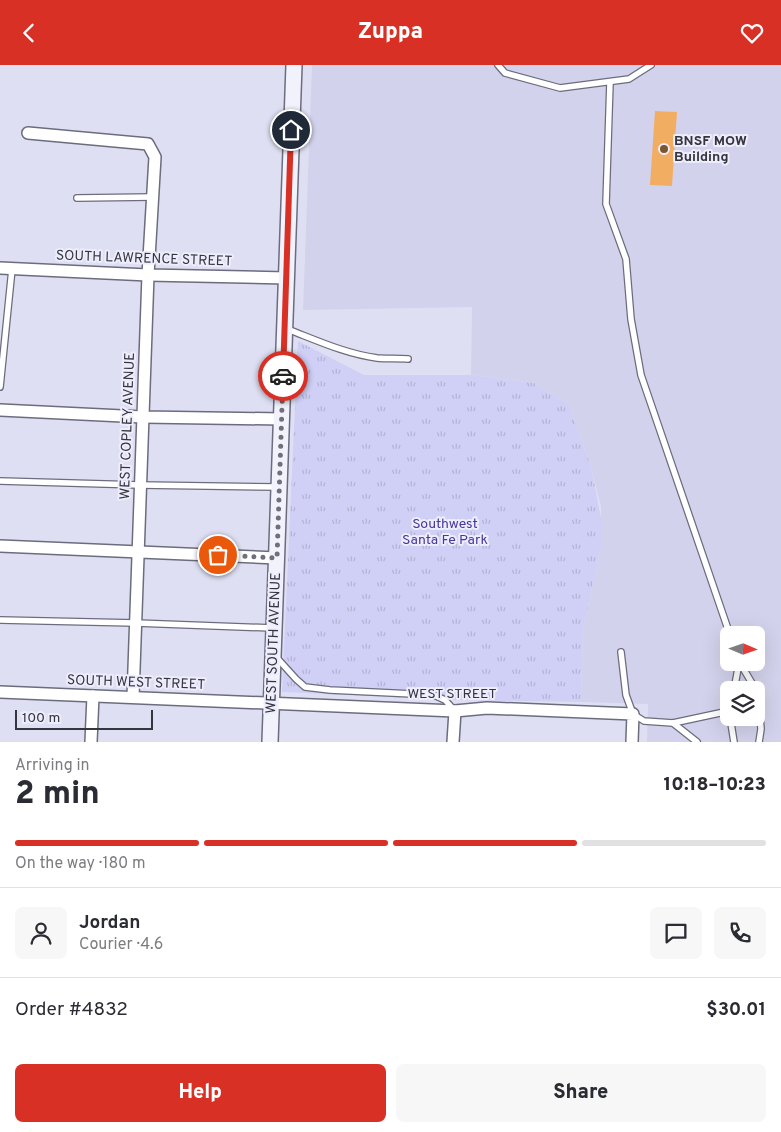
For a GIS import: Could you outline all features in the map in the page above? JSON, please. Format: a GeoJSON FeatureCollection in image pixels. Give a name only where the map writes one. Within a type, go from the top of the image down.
{"type":"FeatureCollection","features":[{"type":"Feature","properties":{"kind":"main road","name":"WEST SOUTH AVENUE"},"geometry":{"type":"LineString","coordinates":[[270,742],[294,65]]}},
{"type":"Feature","properties":{"kind":"street","name":"WEST COPLEY AVENUE"},"geometry":{"type":"LineString","coordinates":[[28,133],[148,144],[155,157],[148,275],[133,697]]}},
{"type":"Feature","properties":{"kind":"street","name":"SOUTH LAWRENCE STREET"},"geometry":{"type":"LineString","coordinates":[[6,268],[148,275],[287,278]]}},
{"type":"Feature","properties":{"kind":"street"},"geometry":{"type":"LineString","coordinates":[[0,410],[143,417],[282,419]]}},
{"type":"Feature","properties":{"kind":"street"},"geometry":{"type":"LineString","coordinates":[[0,546],[277,558]]}},
{"type":"Feature","properties":{"kind":"street","name":"SOUTH WEST STREET"},"geometry":{"type":"LineString","coordinates":[[0,692],[272,703]]}},
{"type":"Feature","properties":{"kind":"street"},"geometry":{"type":"LineString","coordinates":[[91,742],[93,696]]}},
{"type":"Feature","properties":{"kind":"street","name":"WEST STREET"},"geometry":{"type":"LineString","coordinates":[[272,703],[455,711],[486,708],[633,713]]}},
{"type":"Feature","properties":{"kind":"street"},"geometry":{"type":"LineString","coordinates":[[453,742],[455,711]]}},
{"type":"Feature","properties":{"kind":"street"},"geometry":{"type":"LineString","coordinates":[[632,742],[633,713]]}},
{"type":"Feature","properties":{"kind":"lane"},"geometry":{"type":"LineString","coordinates":[[498,65],[505,73],[560,88],[629,79],[651,65]]}},
{"type":"Feature","properties":{"kind":"lane"},"geometry":{"type":"LineString","coordinates":[[610,82],[606,204],[626,259],[631,319],[641,375],[727,626]]}},
{"type":"Feature","properties":{"kind":"lane"},"geometry":{"type":"LineString","coordinates":[[77,198],[153,197]]}},
{"type":"Feature","properties":{"kind":"lane"},"geometry":{"type":"LineString","coordinates":[[0,387],[6,268]]}},
{"type":"Feature","properties":{"kind":"lane"},"geometry":{"type":"LineString","coordinates":[[285,328],[334,347],[376,358],[408,359]]}},
{"type":"Feature","properties":{"kind":"lane"},"geometry":{"type":"LineString","coordinates":[[0,481],[280,487]]}},
{"type":"Feature","properties":{"kind":"lane"},"geometry":{"type":"LineString","coordinates":[[0,620],[275,628]]}},
{"type":"Feature","properties":{"kind":"lane"},"geometry":{"type":"LineString","coordinates":[[621,652],[626,695],[633,713]]}},
{"type":"Feature","properties":{"kind":"lane"},"geometry":{"type":"LineString","coordinates":[[274,654],[305,687],[434,695],[445,700],[455,711]]}},
{"type":"Feature","properties":{"kind":"lane","name":"WEST STREET"},"geometry":{"type":"LineString","coordinates":[[633,713],[644,721],[673,723],[720,713]]}},
{"type":"Feature","properties":{"kind":"lane"},"geometry":{"type":"LineString","coordinates":[[673,723],[697,742]]}},
{"type":"Feature","properties":{"kind":"lane"},"geometry":{"type":"LineString","coordinates":[[731,726],[734,742]]}},
{"type":"Feature","properties":{"kind":"lane"},"geometry":{"type":"LineString","coordinates":[[759,742],[760,726]]}},
{"type":"Feature","properties":{"kind":"shaded area"},"geometry":{"type":"Polygon","coordinates":[[[312,65],[781,65],[781,742],[647,742],[648,704],[581,702],[583,629],[601,546],[601,507],[592,471],[569,404],[534,383],[471,375],[472,307],[303,310],[312,65]]]}},
{"type":"Feature","properties":{"kind":"green space","name":"Southwest Santa Fe Park"},"geometry":{"type":"Polygon","coordinates":[[[298,341],[364,375],[471,375],[534,383],[569,404],[592,471],[601,518],[601,546],[583,629],[581,702],[454,700],[282,692],[298,341]]]}},
{"type":"Feature","properties":{"kind":"building","name":"BNSF MOW Building"},"geometry":{"type":"Polygon","coordinates":[[[655,111],[677,112],[672,186],[650,185],[655,111]]]}},
{"type":"Feature","properties":{"kind":"way so far"},"geometry":{"type":"LineString","coordinates":[[218,555],[277,558],[283,376]]}},
{"type":"Feature","properties":{"kind":"place","name":"BNSF MOW Building"},"geometry":{"type":"Point","coordinates":[664,149]}},
{"type":"Feature","properties":{"kind":"route"},"geometry":{"type":"LineString","coordinates":[[283,376],[291,130]]}}]}
